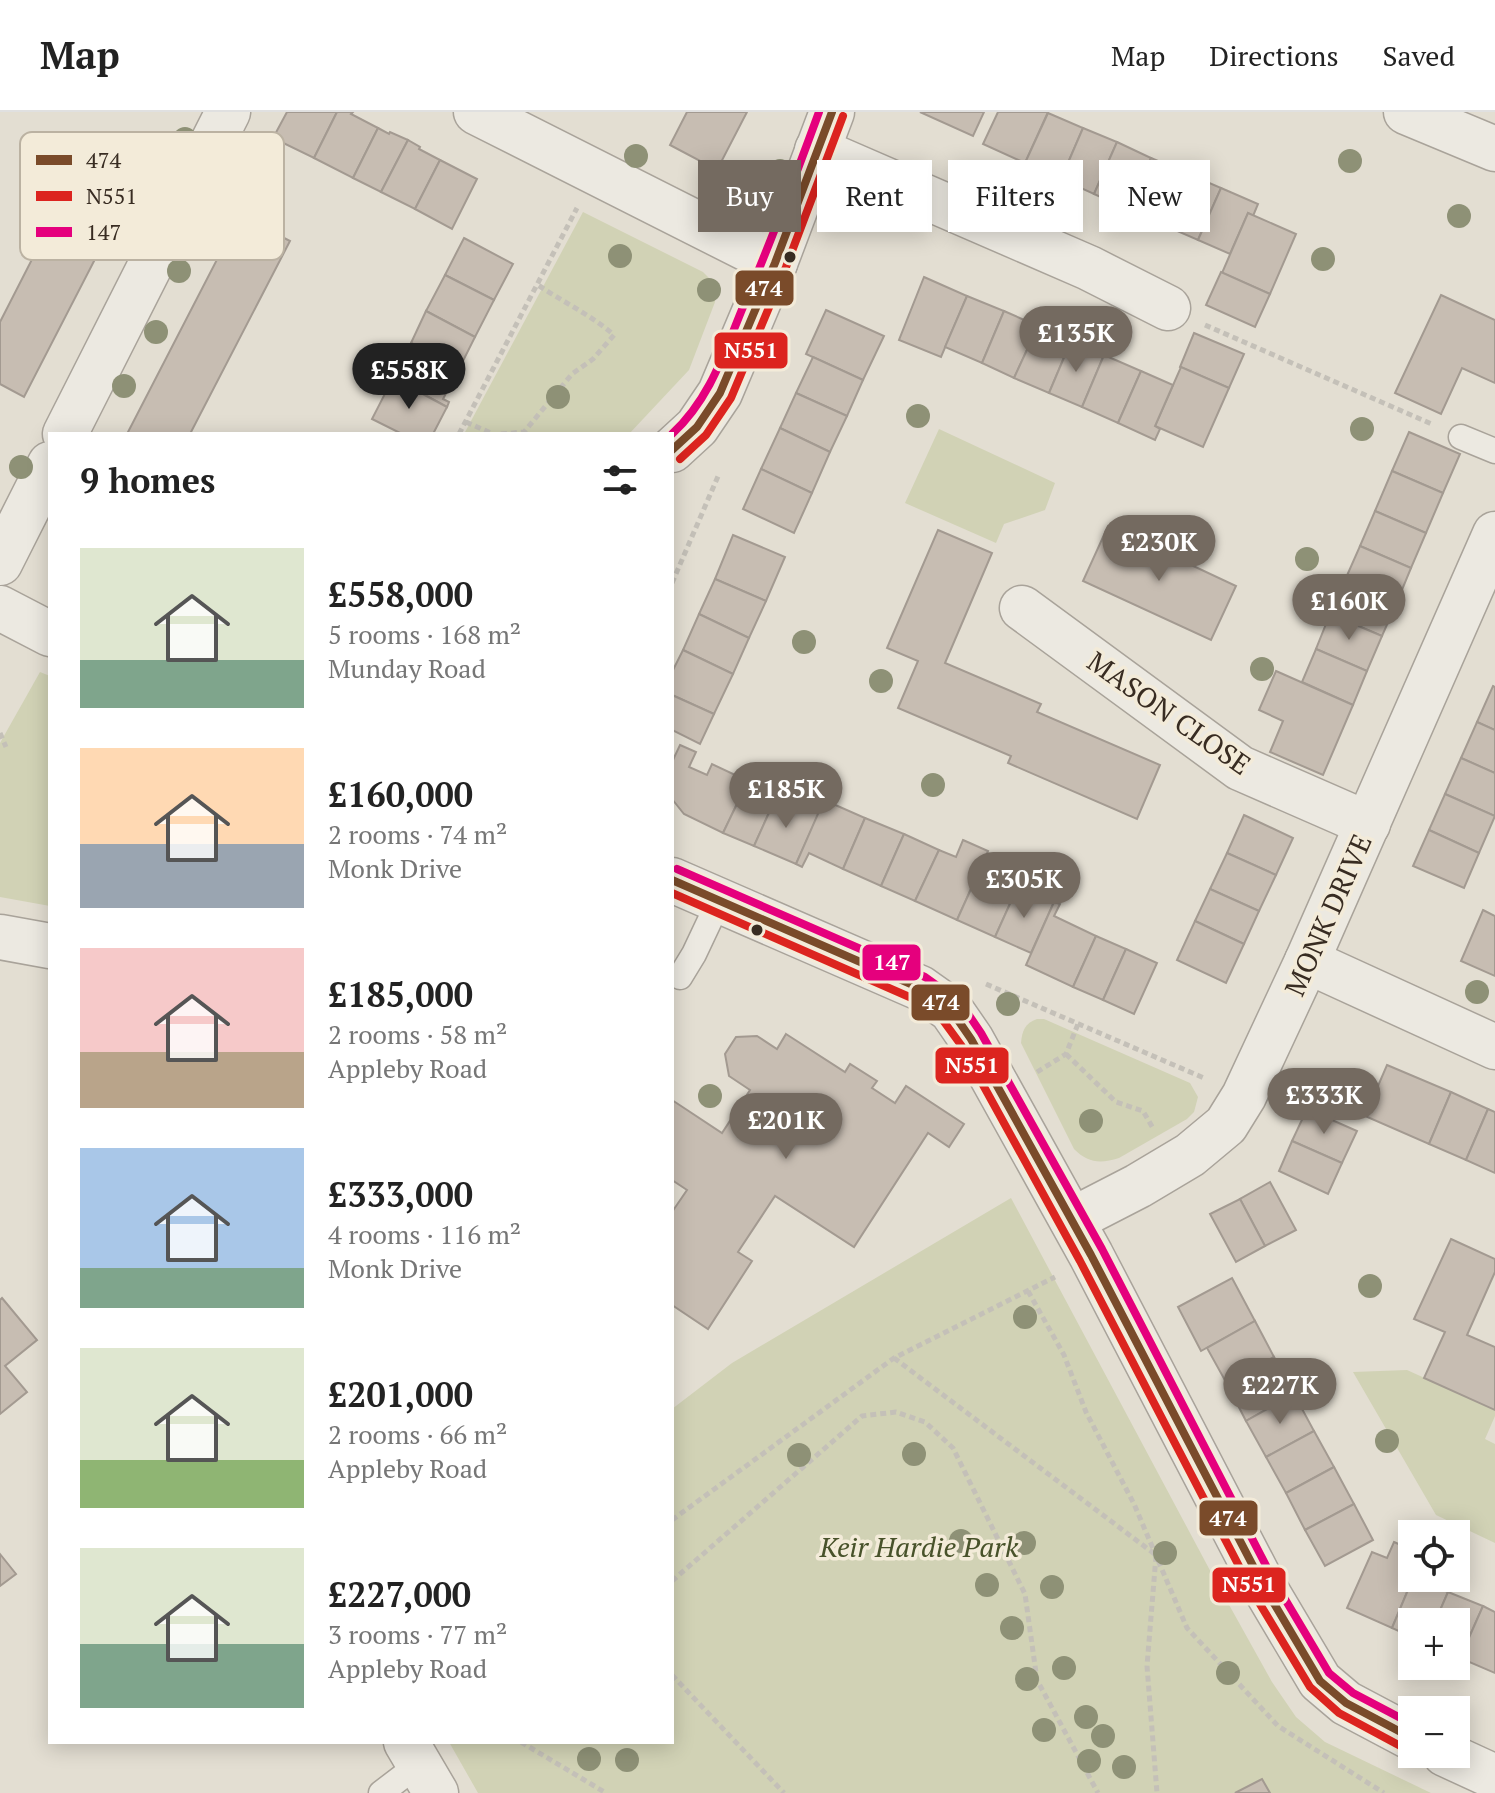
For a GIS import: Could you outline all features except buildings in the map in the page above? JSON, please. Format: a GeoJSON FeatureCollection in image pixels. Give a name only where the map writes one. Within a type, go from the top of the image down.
{"type":"FeatureCollection","features":[{"type":"Feature","properties":{"kind":"street"},"geometry":{"type":"LineString","coordinates":[[218,132],[228,112]]}},
{"type":"Feature","properties":{"kind":"street"},"geometry":{"type":"LineString","coordinates":[[476,112],[775,263]]}},
{"type":"Feature","properties":{"kind":"street"},"geometry":{"type":"LineString","coordinates":[[1406,112],[1495,149]]}},
{"type":"Feature","properties":{"kind":"street"},"geometry":{"type":"LineString","coordinates":[[674,448],[697,427],[720,393],[775,263],[824,131],[1168,308]]}},
{"type":"Feature","properties":{"kind":"street"},"geometry":{"type":"LineString","coordinates":[[66,432],[153,260]]}},
{"type":"Feature","properties":{"kind":"street"},"geometry":{"type":"LineString","coordinates":[[0,563],[48,468]]}},
{"type":"Feature","properties":{"kind":"street","name":"MONK DRIVE"},"geometry":{"type":"LineString","coordinates":[[1072,1220],[1190,1155],[1226,1125],[1256,1073],[1307,961],[1495,534]]}},
{"type":"Feature","properties":{"kind":"street"},"geometry":{"type":"LineString","coordinates":[[0,608],[48,633]]}},
{"type":"Feature","properties":{"kind":"street","name":"MASON CLOSE"},"geometry":{"type":"LineString","coordinates":[[1022,608],[1240,768],[1368,824]]}},
{"type":"Feature","properties":{"kind":"street"},"geometry":{"type":"LineString","coordinates":[[674,881],[920,988],[951,1010],[971,1039],[1072,1220],[1263,1585],[1320,1681],[1346,1703],[1398,1731]]}},
{"type":"Feature","properties":{"kind":"street"},"geometry":{"type":"LineString","coordinates":[[0,937],[48,946]]}},
{"type":"Feature","properties":{"kind":"street"},"geometry":{"type":"LineString","coordinates":[[1307,961],[1495,1047]]}},
{"type":"Feature","properties":{"kind":"street"},"geometry":{"type":"LineString","coordinates":[[1470,1766],[1495,1777]]}},
{"type":"Feature","properties":{"kind":"lane"},"geometry":{"type":"LineString","coordinates":[[1461,437],[1495,451]]}},
{"type":"Feature","properties":{"kind":"lane"},"geometry":{"type":"LineString","coordinates":[[680,977],[719,901]]}},
{"type":"Feature","properties":{"kind":"lane"},"geometry":{"type":"LineString","coordinates":[[381,1793],[420,1766]]}},
{"type":"Feature","properties":{"kind":"path"},"geometry":{"type":"LineString","coordinates":[[460,432],[583,198]]}},
{"type":"Feature","properties":{"kind":"path"},"geometry":{"type":"LineString","coordinates":[[526,432],[572,374],[593,359],[614,335],[597,320],[572,308],[538,285]]}},
{"type":"Feature","properties":{"kind":"path"},"geometry":{"type":"LineString","coordinates":[[1168,308],[1461,437]]}},
{"type":"Feature","properties":{"kind":"path"},"geometry":{"type":"LineString","coordinates":[[466,422],[488,432]]}},
{"type":"Feature","properties":{"kind":"path"},"geometry":{"type":"LineString","coordinates":[[674,578],[719,474]]}},
{"type":"Feature","properties":{"kind":"path"},"geometry":{"type":"LineString","coordinates":[[0,733],[6,747]]}},
{"type":"Feature","properties":{"kind":"path"},"geometry":{"type":"LineString","coordinates":[[976,980],[1205,1079]]}},
{"type":"Feature","properties":{"kind":"path"},"geometry":{"type":"LineString","coordinates":[[1030,1077],[1066,1054],[1078,1024]]}},
{"type":"Feature","properties":{"kind":"path"},"geometry":{"type":"LineString","coordinates":[[1066,1054],[1116,1102],[1143,1111],[1155,1133]]}},
{"type":"Feature","properties":{"kind":"path"},"geometry":{"type":"LineString","coordinates":[[674,1519],[894,1358],[1061,1273]]}},
{"type":"Feature","properties":{"kind":"path"},"geometry":{"type":"LineString","coordinates":[[1028,1291],[1064,1355],[1086,1412],[1134,1504],[1187,1628],[1278,1726],[1384,1793]]}},
{"type":"Feature","properties":{"kind":"path"},"geometry":{"type":"LineString","coordinates":[[894,1358],[1156,1555]]}},
{"type":"Feature","properties":{"kind":"path"},"geometry":{"type":"LineString","coordinates":[[674,1579],[862,1416],[896,1412],[925,1422],[953,1448],[1025,1594],[1037,1680],[1098,1793]]}},
{"type":"Feature","properties":{"kind":"path"},"geometry":{"type":"LineString","coordinates":[[1156,1555],[1147,1666],[1157,1793]]}},
{"type":"Feature","properties":{"kind":"path"},"geometry":{"type":"LineString","coordinates":[[674,1677],[784,1793]]}},
{"type":"Feature","properties":{"kind":"path"},"geometry":{"type":"LineString","coordinates":[[524,1744],[606,1793]]}},
{"type":"Feature","properties":{"kind":"green space"},"geometry":{"type":"Polygon","coordinates":[[[583,212],[703,272],[715,284],[715,302],[689,370],[631,432],[465,432],[583,212]]]}},
{"type":"Feature","properties":{"kind":"green space"},"geometry":{"type":"Polygon","coordinates":[[[939,429],[1055,483],[1045,510],[1004,524],[996,543],[905,503],[939,429]]]}},
{"type":"Feature","properties":{"kind":"green space"},"geometry":{"type":"Polygon","coordinates":[[[40,672],[48,675],[48,906],[0,897],[0,743],[40,672]]]}},
{"type":"Feature","properties":{"kind":"green space"},"geometry":{"type":"Polygon","coordinates":[[[1037,1019],[1044,1019],[1190,1083],[1198,1097],[1194,1112],[1119,1158],[1089,1160],[1074,1149],[1021,1043],[1025,1028],[1037,1019]]]}},
{"type":"Feature","properties":{"kind":"green space","name":"Keir Hardie Park"},"geometry":{"type":"Polygon","coordinates":[[[1011,1198],[1213,1576],[1272,1682],[1296,1717],[1325,1742],[1431,1793],[478,1793],[450,1744],[674,1744],[674,1407],[732,1363],[1011,1198]]]}},
{"type":"Feature","properties":{"kind":"green space"},"geometry":{"type":"Polygon","coordinates":[[[1407,1370],[1495,1410],[1485,1439],[1495,1444],[1495,1543],[1470,1531],[1470,1520],[1447,1520],[1436,1515],[1353,1372],[1407,1370]]]}},
{"type":"Feature","properties":{"kind":"transit line","name":"147"},"geometry":{"type":"LineString","coordinates":[[674,432],[706,391],[722,358],[819,112]]}},
{"type":"Feature","properties":{"kind":"transit line","name":"474"},"geometry":{"type":"LineString","coordinates":[[674,448],[697,427],[720,393],[775,263],[832,112]]}},
{"type":"Feature","properties":{"kind":"transit line","name":"N551"},"geometry":{"type":"LineString","coordinates":[[680,459],[706,435],[731,398],[786,267],[843,116]]}},
{"type":"Feature","properties":{"kind":"transit line","name":"147"},"geometry":{"type":"LineString","coordinates":[[677,869],[925,977],[960,1002],[981,1033],[1102,1249],[1273,1579],[1329,1673],[1353,1693],[1398,1717]]}},
{"type":"Feature","properties":{"kind":"transit line","name":"474"},"geometry":{"type":"LineString","coordinates":[[674,881],[920,988],[951,1010],[971,1039],[1091,1255],[1263,1585],[1320,1681],[1346,1703],[1398,1731]]}},
{"type":"Feature","properties":{"kind":"transit line","name":"N551"},"geometry":{"type":"LineString","coordinates":[[674,894],[914,999],[942,1019],[961,1045],[1080,1261],[1252,1591],[1310,1687],[1339,1713],[1398,1745]]}}]}
